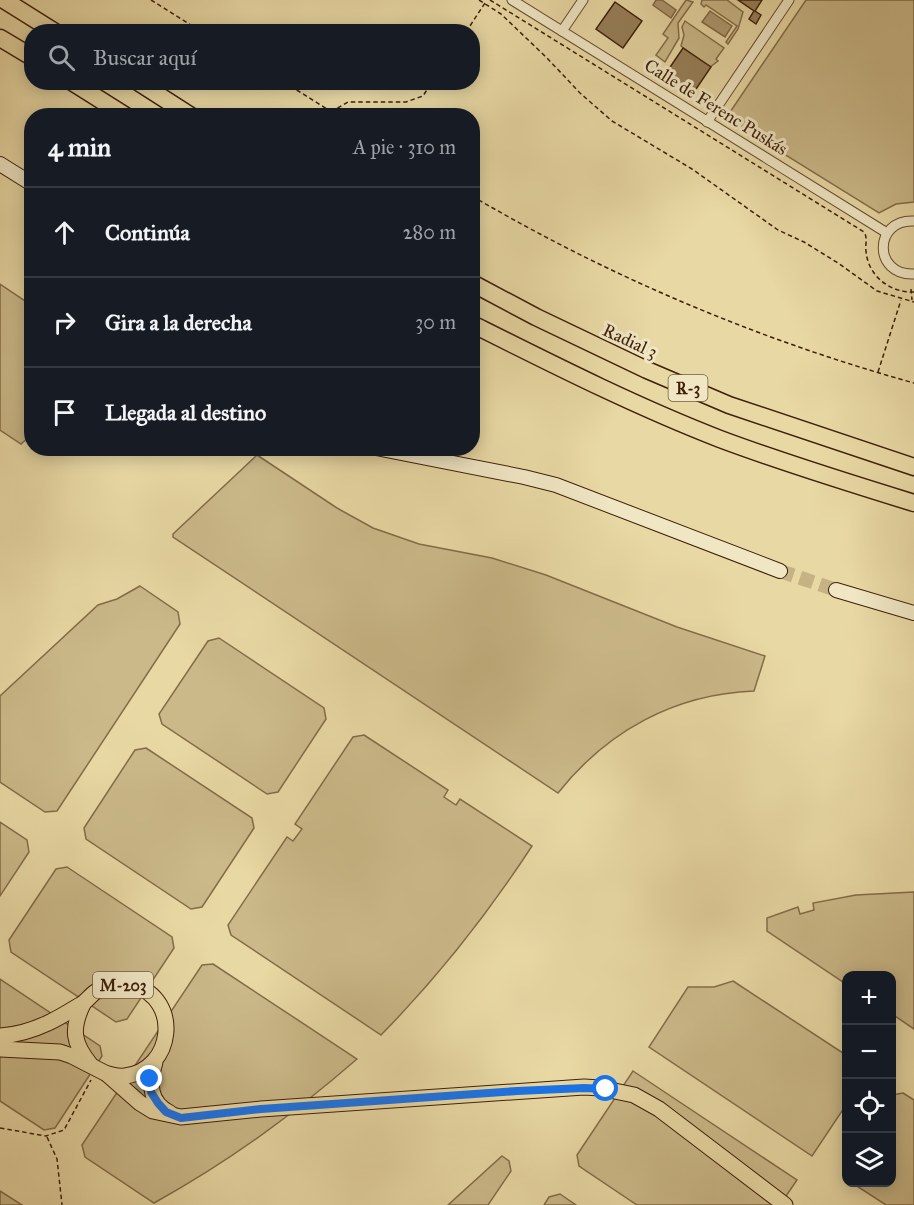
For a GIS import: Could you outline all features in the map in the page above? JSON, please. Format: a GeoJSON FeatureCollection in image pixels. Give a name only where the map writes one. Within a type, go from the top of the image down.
{"type":"FeatureCollection","features":[{"type":"Feature","properties":{"kind":"highway"},"geometry":{"type":"LineString","coordinates":[[4,0],[42,24]]}},
{"type":"Feature","properties":{"kind":"highway"},"geometry":{"type":"LineString","coordinates":[[0,38],[24,52]]}},
{"type":"Feature","properties":{"kind":"highway"},"geometry":{"type":"LineString","coordinates":[[85,90],[113,108]]}},
{"type":"Feature","properties":{"kind":"highway"},"geometry":{"type":"LineString","coordinates":[[150,90],[179,108]]}},
{"type":"Feature","properties":{"kind":"highway","name":"Radial 3"},"geometry":{"type":"LineString","coordinates":[[480,287],[647,370],[729,405],[914,467]]}},
{"type":"Feature","properties":{"kind":"highway","name":"R-3"},"geometry":{"type":"LineString","coordinates":[[480,328],[633,403],[719,438],[808,470],[914,503]]}},
{"type":"Feature","properties":{"kind":"main road","name":"M-203"},"geometry":{"type":"LineString","coordinates":[[0,1036],[18,1035],[48,1023],[82,1004],[96,991],[114,984],[133,985],[150,994],[162,1008],[167,1024],[166,1040],[155,1062],[150,1079],[151,1092],[166,1112],[181,1118]]}},
{"type":"Feature","properties":{"kind":"main road","name":"M-203"},"geometry":{"type":"LineString","coordinates":[[82,1004],[76,1019],[75,1036],[80,1052],[98,1070],[153,1111],[181,1118],[261,1109],[517,1091],[600,1088],[634,1095],[659,1109],[785,1205]]}},
{"type":"Feature","properties":{"kind":"main road","name":"M-203"},"geometry":{"type":"LineString","coordinates":[[0,1049],[60,1052],[98,1070],[124,1076],[141,1072],[155,1062]]}},
{"type":"Feature","properties":{"kind":"street","name":"Calle de Ferenc Puskás"},"geometry":{"type":"LineString","coordinates":[[512,0],[887,233]]}},
{"type":"Feature","properties":{"kind":"street"},"geometry":{"type":"LineString","coordinates":[[562,31],[583,0]]}},
{"type":"Feature","properties":{"kind":"street"},"geometry":{"type":"LineString","coordinates":[[707,122],[789,0]]}},
{"type":"Feature","properties":{"kind":"street"},"geometry":{"type":"LineString","coordinates":[[0,164],[24,179]]}},
{"type":"Feature","properties":{"kind":"street"},"geometry":{"type":"LineString","coordinates":[[914,221],[900,222],[887,233],[883,249],[889,265],[903,274],[914,274]]}},
{"type":"Feature","properties":{"kind":"street"},"geometry":{"type":"LineString","coordinates":[[417,456],[556,485],[780,571]]}},
{"type":"Feature","properties":{"kind":"street"},"geometry":{"type":"LineString","coordinates":[[837,590],[914,613]]}},
{"type":"Feature","properties":{"kind":"path"},"geometry":{"type":"LineString","coordinates":[[151,0],[189,24]]}},
{"type":"Feature","properties":{"kind":"path"},"geometry":{"type":"LineString","coordinates":[[479,0],[501,14],[580,93],[612,121],[692,169],[778,230],[830,258],[877,291],[913,302],[912,291],[893,289],[874,274],[868,260],[867,238],[864,232],[490,0]]}},
{"type":"Feature","properties":{"kind":"path"},"geometry":{"type":"LineString","coordinates":[[471,24],[485,3]]}},
{"type":"Feature","properties":{"kind":"path"},"geometry":{"type":"LineString","coordinates":[[297,90],[326,108]]}},
{"type":"Feature","properties":{"kind":"path"},"geometry":{"type":"LineString","coordinates":[[338,108],[348,102],[406,102],[423,96],[427,90]]}},
{"type":"Feature","properties":{"kind":"path"},"geometry":{"type":"LineString","coordinates":[[480,200],[595,263],[681,302],[800,348],[914,383]]}},
{"type":"Feature","properties":{"kind":"path"},"geometry":{"type":"LineString","coordinates":[[878,373],[902,298]]}},
{"type":"Feature","properties":{"kind":"path"},"geometry":{"type":"LineString","coordinates":[[0,1128],[46,1136],[64,1130],[98,1070]]}},
{"type":"Feature","properties":{"kind":"path"},"geometry":{"type":"LineString","coordinates":[[46,1136],[57,1159],[62,1205]]}},
{"type":"Feature","properties":{"kind":"shaded area"},"geometry":{"type":"Polygon","coordinates":[[[656,0],[662,0],[676,10],[671,18],[653,5],[656,0]]]}},
{"type":"Feature","properties":{"kind":"shaded area"},"geometry":{"type":"Polygon","coordinates":[[[686,0],[693,2],[678,23],[679,38],[665,62],[656,55],[668,38],[663,34],[686,0]]]}},
{"type":"Feature","properties":{"kind":"shaded area"},"geometry":{"type":"Polygon","coordinates":[[[702,0],[727,0],[743,12],[738,29],[728,44],[726,42],[737,26],[706,5],[704,7],[701,4],[702,0]]]}},
{"type":"Feature","properties":{"kind":"shaded area"},"geometry":{"type":"Polygon","coordinates":[[[806,0],[914,0],[914,202],[896,204],[879,213],[726,118],[806,0]]]}},
{"type":"Feature","properties":{"kind":"shaded area"},"geometry":{"type":"Polygon","coordinates":[[[710,11],[732,26],[725,37],[702,22],[710,11]]]}},
{"type":"Feature","properties":{"kind":"shaded area"},"geometry":{"type":"Polygon","coordinates":[[[685,21],[724,48],[716,59],[718,61],[710,67],[681,46],[684,35],[682,27],[685,21]]]}},
{"type":"Feature","properties":{"kind":"shaded area"},"geometry":{"type":"Polygon","coordinates":[[[0,284],[24,300],[24,441],[21,444],[0,430],[0,284]]]}},
{"type":"Feature","properties":{"kind":"shaded area"},"geometry":{"type":"Polygon","coordinates":[[[259,456],[337,508],[373,528],[419,544],[492,558],[546,575],[677,627],[765,656],[754,691],[697,699],[645,720],[598,751],[558,793],[173,537],[173,534],[259,456]]]}},
{"type":"Feature","properties":{"kind":"shaded area"},"geometry":{"type":"Polygon","coordinates":[[[140,586],[178,612],[180,624],[57,811],[45,812],[0,782],[0,696],[98,605],[117,599],[140,586]]]}},
{"type":"Feature","properties":{"kind":"shaded area"},"geometry":{"type":"Polygon","coordinates":[[[219,638],[324,708],[326,719],[278,792],[267,794],[162,724],[159,714],[208,641],[219,638]]]}},
{"type":"Feature","properties":{"kind":"shaded area"},"geometry":{"type":"Polygon","coordinates":[[[364,735],[448,790],[444,797],[456,805],[460,799],[532,846],[461,945],[381,1035],[231,935],[228,925],[287,837],[293,841],[302,829],[295,824],[353,737],[364,735]]]}},
{"type":"Feature","properties":{"kind":"shaded area"},"geometry":{"type":"Polygon","coordinates":[[[146,748],[252,818],[254,828],[202,907],[191,909],[86,839],[84,828],[135,750],[146,748]]]}},
{"type":"Feature","properties":{"kind":"shaded area"},"geometry":{"type":"Polygon","coordinates":[[[0,822],[27,840],[29,852],[0,896],[0,822]]]}},
{"type":"Feature","properties":{"kind":"shaded area"},"geometry":{"type":"Polygon","coordinates":[[[67,867],[172,937],[174,948],[127,1019],[116,1022],[11,952],[9,940],[56,869],[67,867]]]}},
{"type":"Feature","properties":{"kind":"shaded area"},"geometry":{"type":"Polygon","coordinates":[[[914,892],[914,1029],[896,1017],[896,971],[842,971],[842,981],[767,931],[767,918],[798,907],[800,914],[814,910],[813,903],[856,895],[914,892]]]}},
{"type":"Feature","properties":{"kind":"shaded area"},"geometry":{"type":"Polygon","coordinates":[[[213,964],[357,1059],[259,1137],[154,1203],[85,1157],[82,1145],[202,965],[213,964]]]}},
{"type":"Feature","properties":{"kind":"shaded area"},"geometry":{"type":"Polygon","coordinates":[[[0,979],[100,1046],[102,1056],[55,1128],[44,1130],[0,1101],[0,979]]]}},
{"type":"Feature","properties":{"kind":"shaded area"},"geometry":{"type":"Polygon","coordinates":[[[733,981],[842,1052],[842,1111],[812,1156],[649,1047],[688,987],[714,987],[733,981]]]}},
{"type":"Feature","properties":{"kind":"shaded area"},"geometry":{"type":"Polygon","coordinates":[[[633,1071],[797,1180],[780,1205],[637,1205],[579,1166],[577,1155],[633,1071]]]}},
{"type":"Feature","properties":{"kind":"shaded area"},"geometry":{"type":"Polygon","coordinates":[[[903,1093],[914,1100],[914,1205],[886,1205],[858,1187],[896,1187],[896,1094],[903,1093]]]}},
{"type":"Feature","properties":{"kind":"shaded area"},"geometry":{"type":"Polygon","coordinates":[[[502,1156],[509,1161],[511,1171],[488,1205],[448,1205],[502,1156]]]}},
{"type":"Feature","properties":{"kind":"shaded area"},"geometry":{"type":"Polygon","coordinates":[[[0,1191],[22,1205],[0,1205],[0,1191]]]}},
{"type":"Feature","properties":{"kind":"shaded area"},"geometry":{"type":"Polygon","coordinates":[[[560,1194],[576,1205],[544,1205],[549,1197],[560,1194]]]}},
{"type":"Feature","properties":{"kind":"building"},"geometry":{"type":"Polygon","coordinates":[[[738,0],[762,0],[755,11],[761,15],[756,24],[749,19],[754,11],[738,0]]]}},
{"type":"Feature","properties":{"kind":"building"},"geometry":{"type":"Polygon","coordinates":[[[615,2],[642,21],[623,48],[596,29],[615,2]]]}},
{"type":"Feature","properties":{"kind":"building"},"geometry":{"type":"Polygon","coordinates":[[[683,48],[711,67],[692,95],[664,76],[683,48]]]}},
{"type":"Feature","properties":{"kind":"tunnel"},"geometry":{"type":"LineString","coordinates":[[780,571],[836,590]]}},
{"type":"Feature","properties":{"kind":"route"},"geometry":{"type":"LineString","coordinates":[[150,1079],[151,1092],[158,1103],[166,1112],[181,1118],[261,1109],[517,1091],[606,1089]]}}]}
